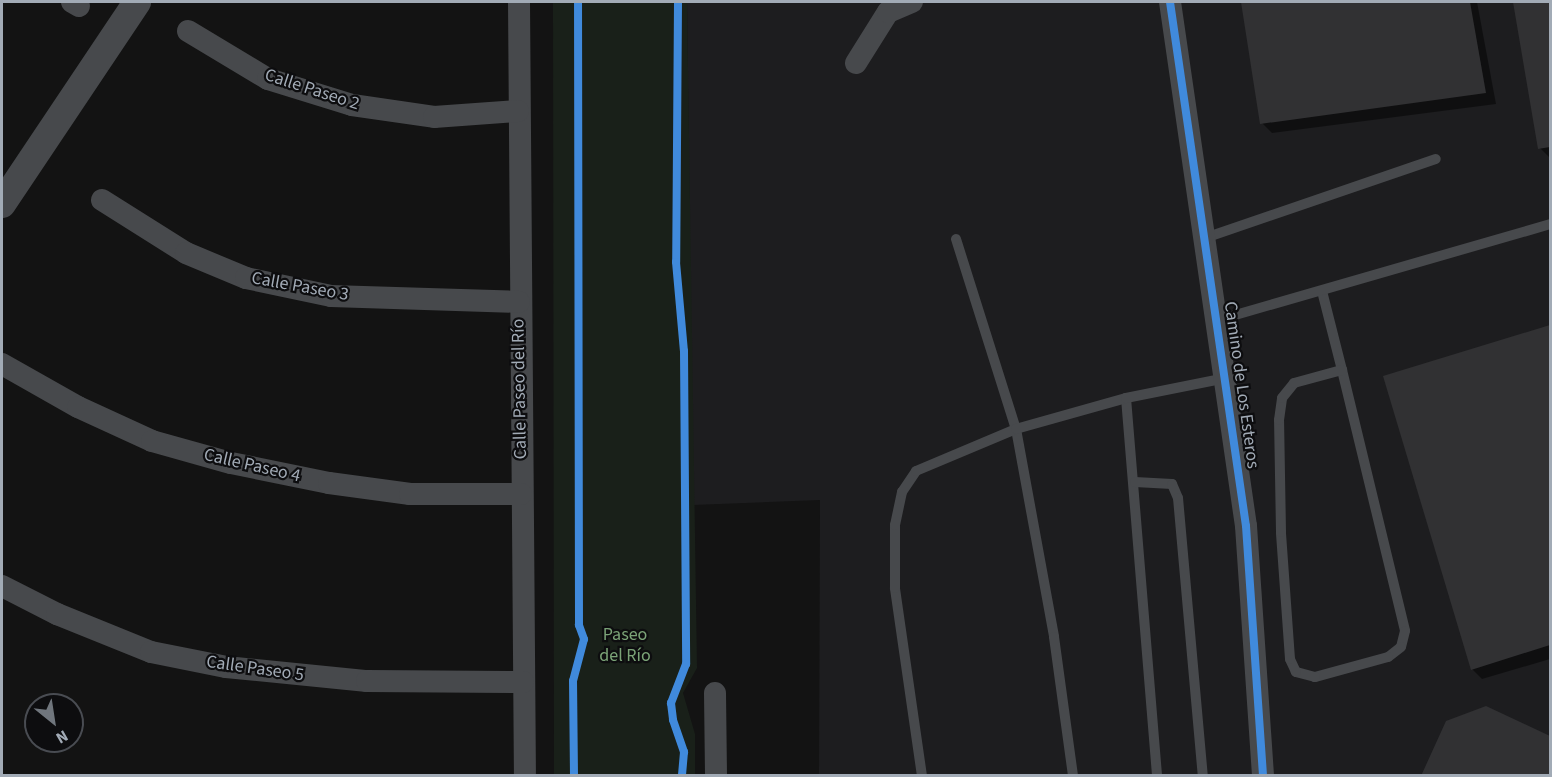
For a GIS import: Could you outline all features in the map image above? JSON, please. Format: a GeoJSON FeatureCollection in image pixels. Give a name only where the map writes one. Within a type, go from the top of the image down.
{"type":"FeatureCollection","features":[{"type":"Feature","properties":{"kind":"street"},"geometry":{"type":"LineString","coordinates":[[2,204],[137,2]]}},
{"type":"Feature","properties":{"kind":"street","name":"Calle Paseo del Río"},"geometry":{"type":"LineString","coordinates":[[519,2],[519,302],[525,776]]}},
{"type":"Feature","properties":{"kind":"street"},"geometry":{"type":"LineString","coordinates":[[856,63],[888,12],[912,2]]}},
{"type":"Feature","properties":{"kind":"street","name":"Camino de Los Esteros"},"geometry":{"type":"LineString","coordinates":[[1170,2],[1202,239],[1218,320],[1246,526],[1263,776]]}},
{"type":"Feature","properties":{"kind":"street","name":"Calle Paseo 2"},"geometry":{"type":"LineString","coordinates":[[188,31],[268,78],[352,105],[434,117],[518,111]]}},
{"type":"Feature","properties":{"kind":"street","name":"Calle Paseo 3"},"geometry":{"type":"LineString","coordinates":[[102,200],[186,253],[246,278],[330,296],[519,302]]}},
{"type":"Feature","properties":{"kind":"street","name":"Calle Paseo 4"},"geometry":{"type":"LineString","coordinates":[[2,364],[78,407],[152,441],[231,463],[329,483],[410,494],[521,494]]}},
{"type":"Feature","properties":{"kind":"street","name":"Calle Paseo 5"},"geometry":{"type":"LineString","coordinates":[[2,586],[57,614],[151,652],[226,667],[367,681],[524,682]]}},
{"type":"Feature","properties":{"kind":"street"},"geometry":{"type":"LineString","coordinates":[[715,693],[716,776]]}},
{"type":"Feature","properties":{"kind":"lane"},"geometry":{"type":"LineString","coordinates":[[1202,239],[1436,159]]}},
{"type":"Feature","properties":{"kind":"lane"},"geometry":{"type":"LineString","coordinates":[[1218,320],[1551,224]]}},
{"type":"Feature","properties":{"kind":"lane"},"geometry":{"type":"LineString","coordinates":[[956,239],[1016,429],[1054,637],[1073,776]]}},
{"type":"Feature","properties":{"kind":"lane"},"geometry":{"type":"LineString","coordinates":[[1322,291],[1342,370],[1404,631],[1401,647],[1388,657],[1315,677],[1296,672],[1290,659],[1281,532],[1281,398],[1294,384],[1342,370]]}},
{"type":"Feature","properties":{"kind":"lane"},"geometry":{"type":"LineString","coordinates":[[921,776],[896,588],[895,525],[902,492],[916,471],[1016,429],[1126,398],[1226,377]]}},
{"type":"Feature","properties":{"kind":"lane"},"geometry":{"type":"LineString","coordinates":[[1126,398],[1135,482],[1156,776]]}},
{"type":"Feature","properties":{"kind":"lane"},"geometry":{"type":"LineString","coordinates":[[1135,482],[1172,484],[1178,498],[1203,776]]}},
{"type":"Feature","properties":{"kind":"shaded area"},"geometry":{"type":"Polygon","coordinates":[[[687,2],[1550,2],[1550,775],[819,775],[820,500],[693,505],[687,2]]]}},
{"type":"Feature","properties":{"kind":"green space","name":"Paseo del Río"},"geometry":{"type":"Polygon","coordinates":[[[553,2],[687,2],[697,668],[683,693],[695,734],[695,775],[554,775],[553,2]]]}},
{"type":"Feature","properties":{"kind":"building"},"geometry":{"type":"Polygon","coordinates":[[[1241,2],[1470,2],[1486,93],[1260,124],[1241,2]]]}},
{"type":"Feature","properties":{"kind":"building"},"geometry":{"type":"Polygon","coordinates":[[[1513,2],[1550,2],[1550,147],[1538,149],[1513,2]]]}},
{"type":"Feature","properties":{"kind":"building"},"geometry":{"type":"Polygon","coordinates":[[[1550,325],[1550,645],[1471,670],[1383,376],[1550,325]]]}},
{"type":"Feature","properties":{"kind":"building"},"geometry":{"type":"Polygon","coordinates":[[[1486,706],[1550,736],[1550,776],[1421,776],[1446,721],[1486,706]]]}},
{"type":"Feature","properties":{"kind":"cycle path"},"geometry":{"type":"LineString","coordinates":[[574,776],[573,681],[584,639],[579,625],[578,2]]}},
{"type":"Feature","properties":{"kind":"cycle path"},"geometry":{"type":"LineString","coordinates":[[678,2],[676,262],[684,351],[686,664],[671,703],[673,720],[684,752],[682,776]]}},
{"type":"Feature","properties":{"kind":"cycle path"},"geometry":{"type":"LineString","coordinates":[[1170,2],[1246,526],[1263,776]]}}]}
